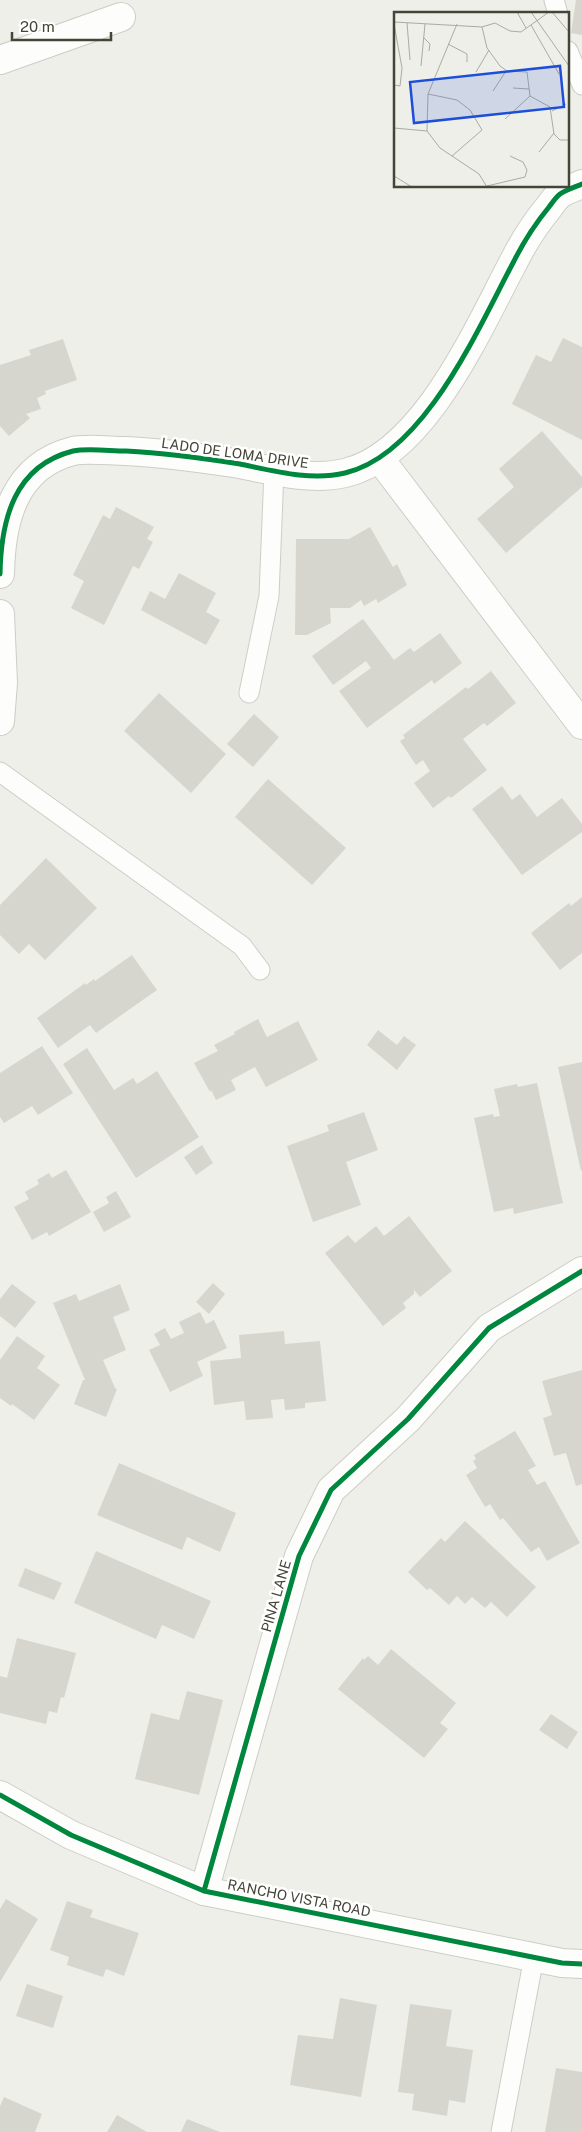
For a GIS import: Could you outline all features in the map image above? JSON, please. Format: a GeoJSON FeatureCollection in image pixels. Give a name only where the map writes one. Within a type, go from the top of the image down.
{"type":"FeatureCollection","features":[{"type":"Feature","properties":{"kind":"street"},"geometry":{"type":"LineString","coordinates":[[0,60],[121,17]]}},
{"type":"Feature","properties":{"kind":"street","name":"LADO DE LOMA DRIVE"},"geometry":{"type":"LineString","coordinates":[[0,574],[3,533],[6,518],[14,497],[34,471],[74,451],[153,452],[215,460],[305,476],[345,473],[380,459],[404,438],[448,383],[532,227],[559,194],[582,184]]}},
{"type":"Feature","properties":{"kind":"street"},"geometry":{"type":"LineString","coordinates":[[380,459],[582,725]]}},
{"type":"Feature","properties":{"kind":"street"},"geometry":{"type":"LineString","coordinates":[[0,614],[3,683],[0,721]]}},
{"type":"Feature","properties":{"kind":"street","name":"PINA LANE"},"geometry":{"type":"LineString","coordinates":[[204,1891],[299,1556],[332,1490],[408,1419],[488,1328],[582,1271]]}},
{"type":"Feature","properties":{"kind":"street","name":"RANCHO VISTA ROAD"},"geometry":{"type":"LineString","coordinates":[[0,1795],[71,1836],[204,1891],[562,1963],[582,1964]]}},
{"type":"Feature","properties":{"kind":"lane"},"geometry":{"type":"LineString","coordinates":[[570,56],[582,85]]}},
{"type":"Feature","properties":{"kind":"lane"},"geometry":{"type":"LineString","coordinates":[[249,693],[269,596],[274,471]]}},
{"type":"Feature","properties":{"kind":"lane"},"geometry":{"type":"LineString","coordinates":[[0,772],[242,946],[260,970]]}},
{"type":"Feature","properties":{"kind":"lane"},"geometry":{"type":"LineString","coordinates":[[500,2132],[534,1957]]}},
{"type":"Feature","properties":{"kind":"building"},"geometry":{"type":"Polygon","coordinates":[[[576,0],[582,0],[582,35],[571,33],[576,0]]]}},
{"type":"Feature","properties":{"kind":"building"},"geometry":{"type":"Polygon","coordinates":[[[563,338],[582,347],[582,440],[512,404],[536,355],[551,362],[563,338]]]}},
{"type":"Feature","properties":{"kind":"building"},"geometry":{"type":"Polygon","coordinates":[[[63,339],[77,380],[45,391],[46,394],[37,398],[41,409],[26,414],[30,418],[9,436],[0,426],[0,365],[31,355],[29,350],[63,339]]]}},
{"type":"Feature","properties":{"kind":"building"},"geometry":{"type":"Polygon","coordinates":[[[542,431],[582,477],[582,487],[506,553],[477,519],[514,487],[499,469],[542,431]]]}},
{"type":"Feature","properties":{"kind":"building"},"geometry":{"type":"Polygon","coordinates":[[[116,507],[154,527],[147,539],[153,542],[139,569],[133,566],[104,625],[71,608],[84,581],[73,575],[103,515],[110,519],[116,507]]]}},
{"type":"Feature","properties":{"kind":"building"},"geometry":{"type":"Polygon","coordinates":[[[370,527],[393,567],[397,564],[407,585],[378,603],[376,599],[364,606],[361,600],[350,608],[330,608],[331,623],[307,635],[295,635],[296,539],[349,539],[370,527]]]}},
{"type":"Feature","properties":{"kind":"building"},"geometry":{"type":"Polygon","coordinates":[[[179,573],[216,593],[206,612],[220,620],[206,645],[141,610],[150,591],[165,599],[179,573]]]}},
{"type":"Feature","properties":{"kind":"building"},"geometry":{"type":"Polygon","coordinates":[[[363,619],[394,660],[410,648],[414,652],[440,633],[462,663],[434,684],[432,680],[367,728],[339,691],[371,668],[366,661],[333,685],[312,656],[363,619]]]}},
{"type":"Feature","properties":{"kind":"building"},"geometry":{"type":"Polygon","coordinates":[[[491,671],[516,703],[487,726],[484,723],[463,739],[487,770],[451,798],[449,796],[433,808],[414,783],[430,771],[423,760],[416,765],[400,741],[405,738],[403,735],[466,687],[468,689],[491,671]]]}},
{"type":"Feature","properties":{"kind":"building"},"geometry":{"type":"Polygon","coordinates":[[[159,693],[226,754],[191,793],[124,731],[159,693]]]}},
{"type":"Feature","properties":{"kind":"building"},"geometry":{"type":"Polygon","coordinates":[[[254,714],[279,737],[253,767],[227,744],[254,714]]]}},
{"type":"Feature","properties":{"kind":"building"},"geometry":{"type":"Polygon","coordinates":[[[268,779],[346,848],[312,885],[235,817],[268,779]]]}},
{"type":"Feature","properties":{"kind":"building"},"geometry":{"type":"Polygon","coordinates":[[[502,786],[512,800],[520,794],[537,817],[562,798],[582,824],[582,832],[522,875],[472,809],[502,786]]]}},
{"type":"Feature","properties":{"kind":"building"},"geometry":{"type":"Polygon","coordinates":[[[46,858],[97,908],[45,960],[29,944],[19,954],[0,935],[0,905],[46,858]]]}},
{"type":"Feature","properties":{"kind":"building"},"geometry":{"type":"Polygon","coordinates":[[[582,897],[582,953],[560,970],[531,933],[569,903],[571,906],[582,897]]]}},
{"type":"Feature","properties":{"kind":"building"},"geometry":{"type":"Polygon","coordinates":[[[132,955],[157,990],[96,1033],[90,1025],[58,1048],[37,1018],[85,983],[86,985],[94,979],[95,981],[132,955]]]}},
{"type":"Feature","properties":{"kind":"building"},"geometry":{"type":"Polygon","coordinates":[[[258,1019],[267,1037],[298,1021],[318,1060],[266,1087],[255,1067],[231,1080],[236,1090],[216,1100],[194,1063],[218,1051],[214,1045],[258,1019]]]}},
{"type":"Feature","properties":{"kind":"building"},"geometry":{"type":"Polygon","coordinates":[[[378,1030],[397,1045],[404,1036],[416,1045],[397,1070],[367,1045],[378,1030]]]}},
{"type":"Feature","properties":{"kind":"building"},"geometry":{"type":"Polygon","coordinates":[[[42,1046],[73,1093],[38,1115],[32,1106],[4,1123],[0,1117],[0,1073],[42,1046]]]}},
{"type":"Feature","properties":{"kind":"building"},"geometry":{"type":"Polygon","coordinates":[[[87,1048],[114,1090],[133,1078],[137,1084],[157,1071],[199,1137],[136,1178],[63,1064],[87,1048]]]}},
{"type":"Feature","properties":{"kind":"building"},"geometry":{"type":"Polygon","coordinates":[[[582,1062],[582,1170],[581,1171],[558,1067],[582,1062]]]}},
{"type":"Feature","properties":{"kind":"building"},"geometry":{"type":"Polygon","coordinates":[[[537,1083],[563,1203],[514,1214],[513,1208],[494,1212],[474,1118],[493,1114],[494,1117],[500,1116],[494,1089],[517,1084],[518,1087],[537,1083]]]}},
{"type":"Feature","properties":{"kind":"building"},"geometry":{"type":"Polygon","coordinates":[[[364,1112],[378,1150],[346,1162],[361,1205],[313,1222],[287,1146],[329,1131],[327,1125],[364,1112]]]}},
{"type":"Feature","properties":{"kind":"building"},"geometry":{"type":"Polygon","coordinates":[[[202,1145],[213,1163],[196,1175],[184,1157],[202,1145]]]}},
{"type":"Feature","properties":{"kind":"building"},"geometry":{"type":"Polygon","coordinates":[[[66,1170],[91,1212],[49,1236],[47,1232],[32,1240],[14,1207],[29,1199],[25,1192],[39,1184],[37,1180],[49,1173],[52,1178],[66,1170]]]}},
{"type":"Feature","properties":{"kind":"building"},"geometry":{"type":"Polygon","coordinates":[[[116,1191],[131,1217],[104,1232],[93,1212],[109,1203],[106,1197],[116,1191]]]}},
{"type":"Feature","properties":{"kind":"building"},"geometry":{"type":"Polygon","coordinates":[[[409,1216],[452,1271],[420,1297],[414,1290],[414,1294],[403,1303],[406,1308],[383,1326],[325,1253],[348,1235],[355,1243],[376,1226],[384,1236],[409,1216]]]}},
{"type":"Feature","properties":{"kind":"building"},"geometry":{"type":"Polygon","coordinates":[[[213,1283],[225,1294],[209,1314],[196,1302],[213,1283]]]}},
{"type":"Feature","properties":{"kind":"building"},"geometry":{"type":"Polygon","coordinates":[[[12,1284],[36,1302],[15,1328],[0,1316],[0,1299],[12,1284]]]}},
{"type":"Feature","properties":{"kind":"building"},"geometry":{"type":"Polygon","coordinates":[[[120,1284],[130,1310],[113,1317],[126,1350],[103,1360],[117,1389],[106,1417],[74,1404],[83,1380],[85,1380],[53,1303],[76,1294],[79,1301],[120,1284]]]}},
{"type":"Feature","properties":{"kind":"building"},"geometry":{"type":"Polygon","coordinates":[[[200,1312],[206,1324],[214,1320],[227,1348],[197,1362],[203,1376],[170,1392],[149,1350],[160,1345],[154,1334],[165,1328],[171,1339],[184,1333],[179,1322],[200,1312]]]}},
{"type":"Feature","properties":{"kind":"building"},"geometry":{"type":"Polygon","coordinates":[[[284,1331],[285,1344],[320,1341],[326,1401],[305,1403],[305,1408],[285,1410],[284,1399],[271,1400],[273,1418],[246,1420],[244,1401],[214,1405],[210,1361],[241,1358],[239,1335],[284,1331]]]}},
{"type":"Feature","properties":{"kind":"building"},"geometry":{"type":"Polygon","coordinates":[[[17,1336],[45,1356],[37,1368],[60,1385],[34,1420],[0,1398],[0,1360],[17,1336]]]}},
{"type":"Feature","properties":{"kind":"building"},"geometry":{"type":"Polygon","coordinates":[[[582,1370],[582,1484],[576,1486],[566,1453],[554,1456],[543,1418],[552,1415],[542,1381],[582,1370]]]}},
{"type":"Feature","properties":{"kind":"building"},"geometry":{"type":"Polygon","coordinates":[[[515,1431],[536,1466],[528,1470],[537,1485],[545,1481],[580,1543],[547,1561],[539,1547],[531,1552],[503,1518],[500,1520],[490,1504],[485,1507],[466,1475],[477,1468],[473,1461],[476,1459],[474,1455],[515,1431]]]}},
{"type":"Feature","properties":{"kind":"building"},"geometry":{"type":"Polygon","coordinates":[[[119,1463],[236,1513],[220,1552],[187,1537],[182,1550],[97,1515],[119,1463]]]}},
{"type":"Feature","properties":{"kind":"building"},"geometry":{"type":"Polygon","coordinates":[[[465,1521],[536,1587],[507,1617],[491,1602],[485,1608],[472,1597],[465,1604],[457,1596],[449,1605],[430,1588],[427,1590],[408,1572],[441,1538],[445,1542],[465,1521]]]}},
{"type":"Feature","properties":{"kind":"building"},"geometry":{"type":"Polygon","coordinates":[[[96,1551],[211,1601],[194,1639],[162,1625],[156,1639],[74,1603],[96,1551]]]}},
{"type":"Feature","properties":{"kind":"building"},"geometry":{"type":"Polygon","coordinates":[[[25,1568],[62,1583],[54,1600],[18,1586],[25,1568]]]}},
{"type":"Feature","properties":{"kind":"building"},"geometry":{"type":"Polygon","coordinates":[[[17,1638],[76,1653],[64,1698],[61,1697],[57,1713],[49,1711],[46,1724],[0,1713],[0,1676],[7,1678],[17,1638]]]}},
{"type":"Feature","properties":{"kind":"building"},"geometry":{"type":"Polygon","coordinates":[[[391,1649],[456,1703],[440,1723],[448,1729],[424,1758],[338,1689],[363,1658],[364,1660],[368,1656],[378,1665],[391,1649]]]}},
{"type":"Feature","properties":{"kind":"building"},"geometry":{"type":"Polygon","coordinates":[[[187,1691],[223,1700],[199,1795],[135,1779],[151,1713],[179,1720],[187,1691]]]}},
{"type":"Feature","properties":{"kind":"building"},"geometry":{"type":"Polygon","coordinates":[[[551,1714],[578,1732],[567,1749],[539,1730],[551,1714]]]}},
{"type":"Feature","properties":{"kind":"building"},"geometry":{"type":"Polygon","coordinates":[[[6,1899],[38,1919],[0,1982],[0,1909],[6,1899]]]}},
{"type":"Feature","properties":{"kind":"building"},"geometry":{"type":"Polygon","coordinates":[[[67,1901],[93,1910],[90,1917],[139,1933],[124,1976],[106,1969],[103,1977],[67,1965],[69,1957],[50,1950],[67,1901]]]}},
{"type":"Feature","properties":{"kind":"building"},"geometry":{"type":"Polygon","coordinates":[[[27,1984],[63,1996],[53,2028],[16,2016],[27,1984]]]}},
{"type":"Feature","properties":{"kind":"building"},"geometry":{"type":"Polygon","coordinates":[[[340,1998],[377,2005],[361,2097],[290,2085],[298,2035],[333,2039],[340,1998]]]}},
{"type":"Feature","properties":{"kind":"building"},"geometry":{"type":"Polygon","coordinates":[[[410,2004],[452,2010],[446,2046],[473,2050],[465,2103],[449,2100],[447,2116],[412,2110],[414,2094],[398,2092],[410,2004]]]}},
{"type":"Feature","properties":{"kind":"building"},"geometry":{"type":"Polygon","coordinates":[[[556,2068],[582,2072],[582,2132],[545,2132],[556,2068]]]}},
{"type":"Feature","properties":{"kind":"building"},"geometry":{"type":"Polygon","coordinates":[[[4,2097],[42,2114],[35,2132],[0,2132],[0,2106],[4,2097]]]}},
{"type":"Feature","properties":{"kind":"building"},"geometry":{"type":"Polygon","coordinates":[[[117,2115],[147,2132],[107,2132],[117,2115]]]}},
{"type":"Feature","properties":{"kind":"building"},"geometry":{"type":"Polygon","coordinates":[[[187,2119],[220,2132],[181,2132],[187,2119]]]}},
{"type":"Feature","properties":{"kind":"cycle path"},"geometry":{"type":"LineString","coordinates":[[0,574],[1,554],[8,515],[24,482],[37,469],[53,458],[73,451],[99,450],[169,454],[306,476],[345,473],[374,461],[400,441],[424,415],[446,385],[466,353],[530,233],[554,200],[560,194],[582,184]]}},
{"type":"Feature","properties":{"kind":"cycle path"},"geometry":{"type":"LineString","coordinates":[[204,1891],[299,1556],[331,1490],[408,1419],[489,1328],[582,1271]]}},
{"type":"Feature","properties":{"kind":"cycle path"},"geometry":{"type":"LineString","coordinates":[[0,1795],[71,1835],[204,1891],[562,1963],[582,1964]]}}]}
